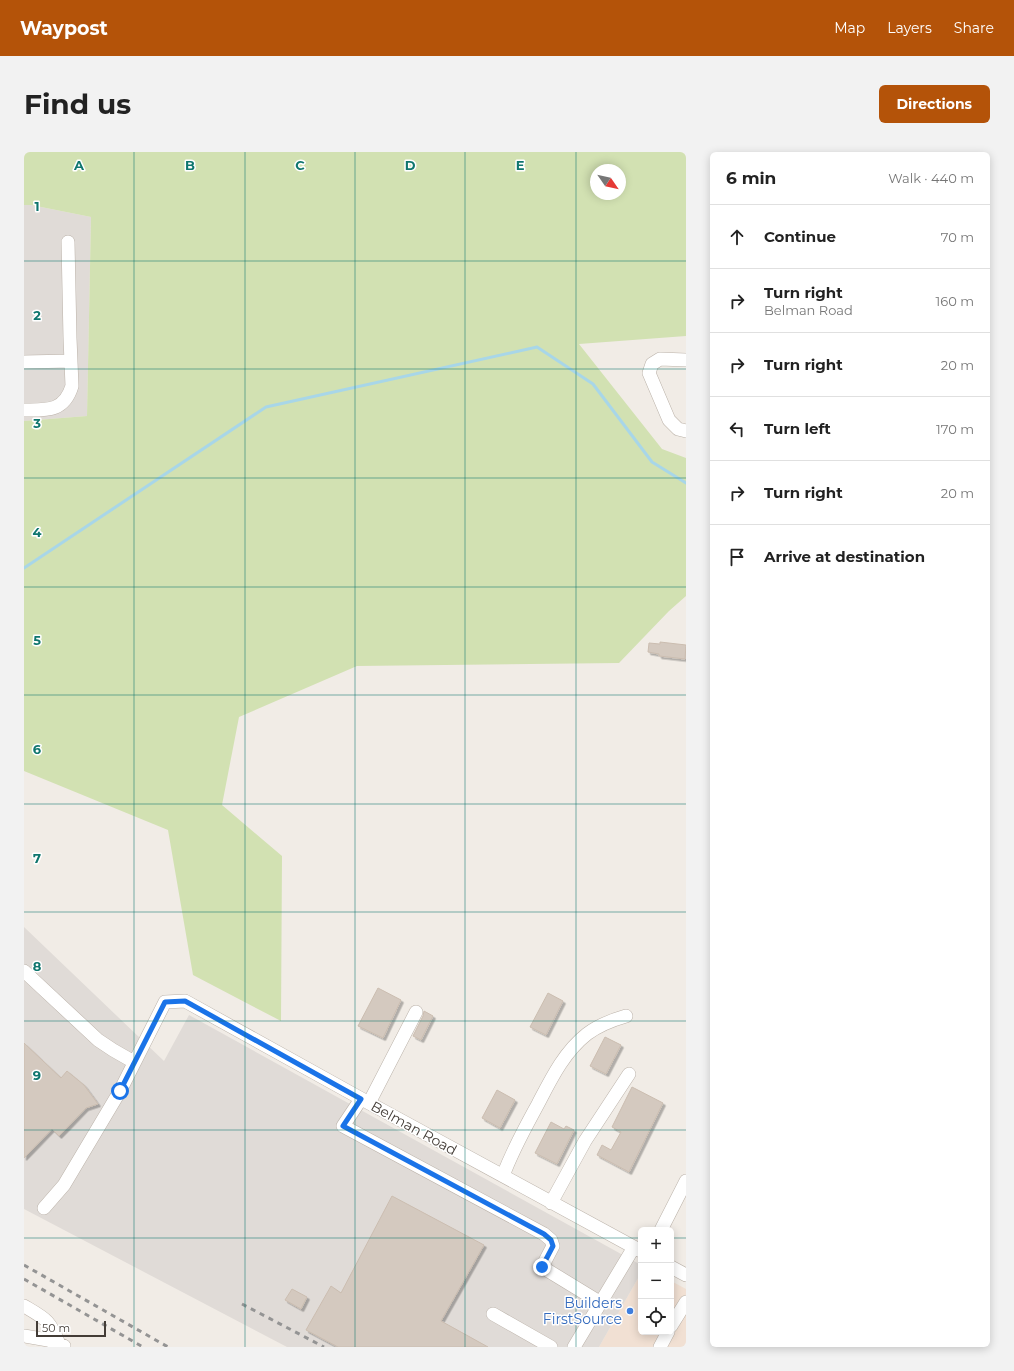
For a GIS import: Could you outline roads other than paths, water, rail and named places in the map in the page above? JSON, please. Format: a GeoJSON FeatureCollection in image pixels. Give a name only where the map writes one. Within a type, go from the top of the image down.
{"type":"FeatureCollection","features":[{"type":"Feature","properties":{"kind":"street"},"geometry":{"type":"LineString","coordinates":[[24,410],[53,409],[66,400],[70,394],[72,386],[68,242]]}},
{"type":"Feature","properties":{"kind":"street"},"geometry":{"type":"LineString","coordinates":[[686,360],[660,359],[652,364],[649,373],[669,420],[678,429],[686,431]]}},
{"type":"Feature","properties":{"kind":"street"},"geometry":{"type":"LineString","coordinates":[[24,362],[71,360]]}},
{"type":"Feature","properties":{"kind":"street"},"geometry":{"type":"LineString","coordinates":[[24,971],[98,1040],[134,1062],[120,1091],[64,1185],[44,1208]]}},
{"type":"Feature","properties":{"kind":"street","name":"Belman Road"},"geometry":{"type":"LineString","coordinates":[[134,1062],[165,1002],[185,1001],[637,1249]]}},
{"type":"Feature","properties":{"kind":"street"},"geometry":{"type":"LineString","coordinates":[[416,1012],[365,1101],[343,1126],[544,1234],[551,1240],[553,1246],[542,1267],[601,1303]]}},
{"type":"Feature","properties":{"kind":"street"},"geometry":{"type":"LineString","coordinates":[[503,1176],[509,1159],[528,1122],[564,1059],[576,1044],[587,1034],[605,1023],[626,1016]]}},
{"type":"Feature","properties":{"kind":"street"},"geometry":{"type":"LineString","coordinates":[[552,1203],[585,1141],[629,1074]]}},
{"type":"Feature","properties":{"kind":"street"},"geometry":{"type":"LineString","coordinates":[[663,1227],[686,1181]]}},
{"type":"Feature","properties":{"kind":"street"},"geometry":{"type":"LineString","coordinates":[[574,1347],[637,1249]]}},
{"type":"Feature","properties":{"kind":"street"},"geometry":{"type":"LineString","coordinates":[[674,1269],[686,1275]]}},
{"type":"Feature","properties":{"kind":"street"},"geometry":{"type":"LineString","coordinates":[[674,1321],[686,1302]]}},
{"type":"Feature","properties":{"kind":"street"},"geometry":{"type":"LineString","coordinates":[[24,1306],[46,1319],[62,1346]]}},
{"type":"Feature","properties":{"kind":"street"},"geometry":{"type":"LineString","coordinates":[[493,1314],[551,1347]]}},
{"type":"Feature","properties":{"kind":"street"},"geometry":{"type":"LineString","coordinates":[[660,1347],[666,1335]]}},
{"type":"Feature","properties":{"kind":"street"},"geometry":{"type":"LineString","coordinates":[[24,1336],[48,1340],[62,1346]]}},
{"type":"Feature","properties":{"kind":"waterway"},"geometry":{"type":"LineString","coordinates":[[24,568],[266,407],[537,347],[593,384],[652,462],[686,483]]}},
{"type":"Feature","properties":{"kind":"railway"},"geometry":{"type":"LineString","coordinates":[[24,1265],[168,1347]]}},
{"type":"Feature","properties":{"kind":"railway"},"geometry":{"type":"LineString","coordinates":[[24,1279],[143,1347]]}},
{"type":"Feature","properties":{"kind":"railway"},"geometry":{"type":"LineString","coordinates":[[242,1304],[324,1347]]}},
{"type":"Feature","properties":{"kind":"place","name":"Builders FirstSource"},"geometry":{"type":"Point","coordinates":[630,1311]}}]}
